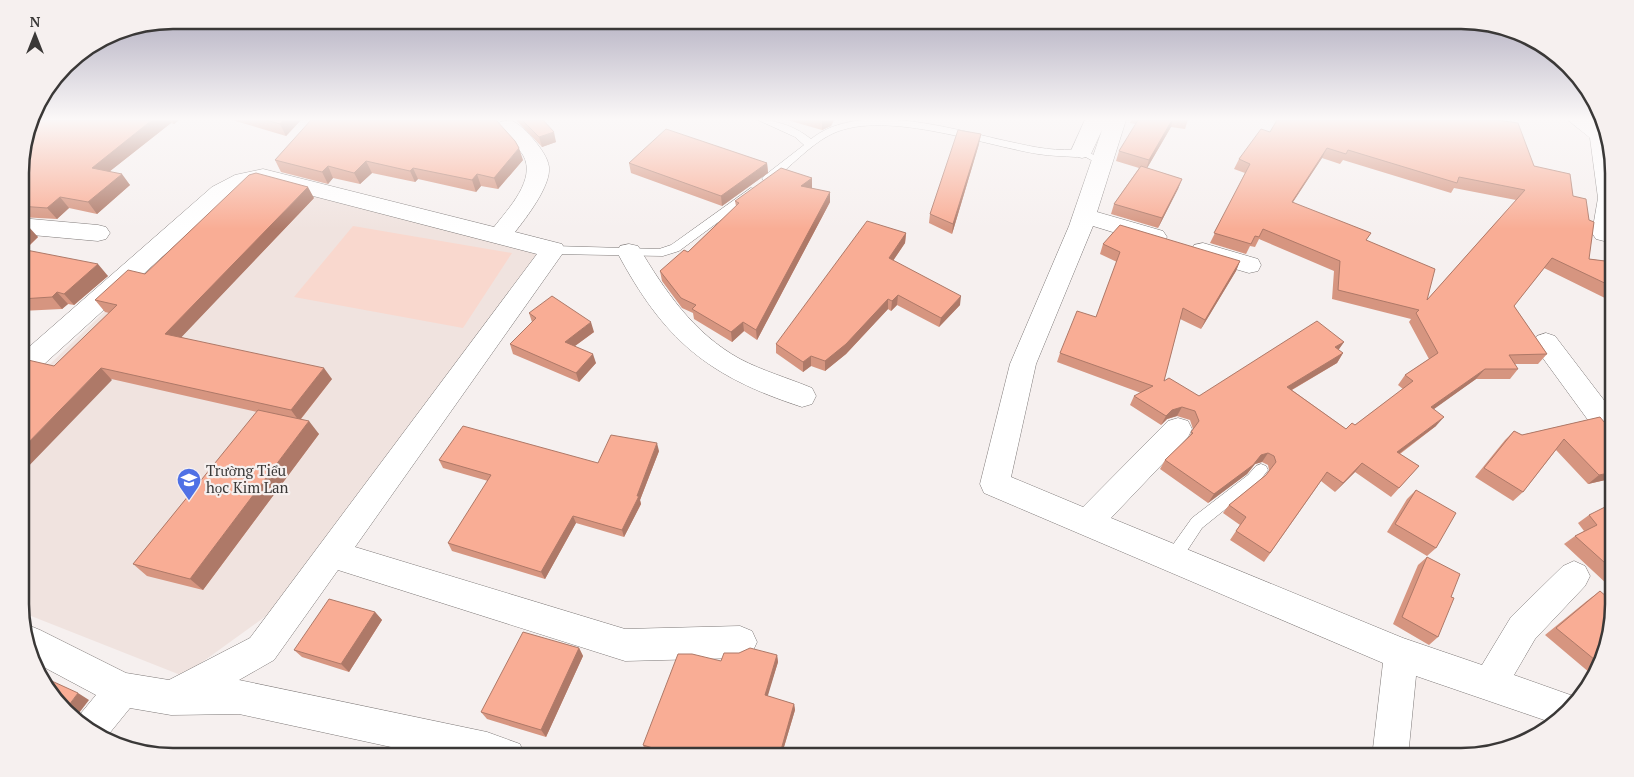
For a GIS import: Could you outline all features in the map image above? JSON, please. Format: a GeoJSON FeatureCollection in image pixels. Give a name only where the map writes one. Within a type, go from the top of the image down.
{"type":"FeatureCollection","features":[{"type":"Feature","properties":{"kind":"street"},"geometry":{"type":"LineString","coordinates":[[499,236],[515,217],[534,184],[539,168],[534,156]]}},
{"type":"Feature","properties":{"kind":"street"},"geometry":{"type":"LineString","coordinates":[[1092,157],[1084,216],[1023,364],[996,484],[1401,654],[1560,709]]}},
{"type":"Feature","properties":{"kind":"street"},"geometry":{"type":"LineString","coordinates":[[29,363],[220,192],[269,169],[553,250],[262,649],[171,698]]}},
{"type":"Feature","properties":{"kind":"street"},"geometry":{"type":"LineString","coordinates":[[1084,216],[1249,265]]}},
{"type":"Feature","properties":{"kind":"street"},"geometry":{"type":"LineString","coordinates":[[1604,233],[1605,226]]}},
{"type":"Feature","properties":{"kind":"street"},"geometry":{"type":"LineString","coordinates":[[29,227],[98,233]]}},
{"type":"Feature","properties":{"kind":"street"},"geometry":{"type":"LineString","coordinates":[[629,252],[644,281],[692,337],[724,362],[802,396]]}},
{"type":"Feature","properties":{"kind":"street"},"geometry":{"type":"LineString","coordinates":[[1546,343],[1605,422]]}},
{"type":"Feature","properties":{"kind":"street"},"geometry":{"type":"LineString","coordinates":[[1088,522],[1178,429]]}},
{"type":"Feature","properties":{"kind":"street"},"geometry":{"type":"LineString","coordinates":[[332,554],[625,645],[740,642]]}},
{"type":"Feature","properties":{"kind":"street"},"geometry":{"type":"LineString","coordinates":[[1490,684],[1523,628],[1574,576]]}},
{"type":"Feature","properties":{"kind":"street"},"geometry":{"type":"LineString","coordinates":[[35,646],[123,690],[171,698],[240,698],[420,734],[473,748]]}},
{"type":"Feature","properties":{"kind":"street"},"geometry":{"type":"LineString","coordinates":[[1391,748],[1401,654]]}},
{"type":"Feature","properties":{"kind":"street"},"geometry":{"type":"LineString","coordinates":[[94,725],[123,690]]}},
{"type":"Feature","properties":{"kind":"lane"},"geometry":{"type":"LineString","coordinates":[[553,250],[659,253],[675,248],[783,169],[797,156]]}},
{"type":"Feature","properties":{"kind":"lane"},"geometry":{"type":"LineString","coordinates":[[1088,156],[1092,157]]}},
{"type":"Feature","properties":{"kind":"lane"},"geometry":{"type":"LineString","coordinates":[[1173,558],[1196,523],[1253,479],[1260,470]]}},
{"type":"Feature","properties":{"kind":"shaded area","name":"Trường Tiểu học Kim Lan"},"geometry":{"type":"Polygon","coordinates":[[[262,182],[544,256],[273,611],[183,676],[30,615],[29,384],[228,193],[262,182]]]}},
{"type":"Feature","properties":{"kind":"shaded area"},"geometry":{"type":"Polygon","coordinates":[[[353,226],[512,253],[463,328],[294,297],[353,226]]]}},
{"type":"Feature","properties":{"kind":"building"},"geometry":{"type":"Polygon","coordinates":[[[30,156],[107,156],[92,168],[122,174],[88,202],[60,197],[47,208],[29,207],[30,156]]]}},
{"type":"Feature","properties":{"kind":"building"},"geometry":{"type":"Polygon","coordinates":[[[278,156],[512,156],[494,178],[477,174],[472,180],[413,168],[410,171],[366,161],[354,173],[328,166],[322,172],[275,160],[278,156]]]}},
{"type":"Feature","properties":{"kind":"building"},"geometry":{"type":"Polygon","coordinates":[[[636,156],[747,156],[767,163],[721,196],[629,163],[636,156]]]}},
{"type":"Feature","properties":{"kind":"building"},"geometry":{"type":"Polygon","coordinates":[[[949,156],[974,156],[953,224],[930,214],[949,156]]]}},
{"type":"Feature","properties":{"kind":"building"},"geometry":{"type":"Polygon","coordinates":[[[1137,156],[1151,156],[1149,160],[1137,156]]]}},
{"type":"Feature","properties":{"kind":"building"},"geometry":{"type":"Polygon","coordinates":[[[1241,156],[1322,156],[1292,202],[1371,233],[1366,240],[1435,269],[1427,300],[1525,190],[1459,177],[1457,183],[1369,156],[1530,156],[1534,166],[1570,174],[1573,196],[1586,199],[1589,220],[1594,222],[1589,259],[1605,261],[1605,283],[1552,258],[1514,306],[1547,354],[1509,355],[1518,369],[1485,369],[1431,407],[1444,417],[1397,452],[1419,466],[1399,488],[1362,463],[1343,483],[1327,472],[1270,553],[1236,531],[1246,517],[1229,505],[1266,475],[1276,462],[1274,456],[1268,453],[1261,455],[1253,465],[1214,494],[1165,460],[1193,433],[1191,432],[1199,421],[1195,411],[1182,407],[1172,410],[1166,416],[1134,396],[1153,386],[1060,353],[1077,311],[1096,317],[1120,252],[1103,244],[1120,225],[1240,261],[1205,320],[1183,308],[1164,381],[1169,378],[1199,396],[1317,321],[1344,342],[1335,347],[1343,353],[1287,387],[1346,429],[1352,423],[1355,425],[1413,381],[1405,375],[1438,353],[1416,313],[1419,310],[1338,290],[1340,261],[1263,229],[1259,237],[1255,236],[1251,244],[1214,233],[1250,164],[1239,159],[1241,156]]]}},
{"type":"Feature","properties":{"kind":"building"},"geometry":{"type":"Polygon","coordinates":[[[1141,166],[1182,179],[1162,218],[1114,204],[1141,166]]]}},
{"type":"Feature","properties":{"kind":"building"},"geometry":{"type":"Polygon","coordinates":[[[781,168],[812,178],[801,186],[830,192],[756,330],[743,322],[731,332],[692,309],[696,305],[681,298],[660,271],[684,250],[688,252],[739,203],[735,201],[781,168]]]}},
{"type":"Feature","properties":{"kind":"building"},"geometry":{"type":"Polygon","coordinates":[[[256,173],[308,187],[165,334],[324,368],[291,410],[101,368],[29,442],[29,360],[54,366],[117,305],[95,300],[128,270],[145,274],[249,175],[256,173]]]}},
{"type":"Feature","properties":{"kind":"building"},"geometry":{"type":"Polygon","coordinates":[[[867,221],[906,233],[889,258],[961,296],[941,318],[898,295],[892,301],[888,299],[846,344],[825,361],[811,356],[803,362],[776,344],[867,221]]]}},
{"type":"Feature","properties":{"kind":"building"},"geometry":{"type":"Polygon","coordinates":[[[29,251],[98,264],[64,294],[57,292],[52,297],[29,298],[29,251]]]}},
{"type":"Feature","properties":{"kind":"building"},"geometry":{"type":"Polygon","coordinates":[[[552,296],[591,322],[565,342],[593,354],[576,373],[510,344],[536,318],[529,313],[552,296]]]}},
{"type":"Feature","properties":{"kind":"building"},"geometry":{"type":"Polygon","coordinates":[[[258,410],[309,421],[190,579],[133,564],[258,410]]]}},
{"type":"Feature","properties":{"kind":"building"},"geometry":{"type":"Polygon","coordinates":[[[1600,417],[1605,423],[1605,474],[1599,475],[1564,439],[1523,492],[1484,468],[1514,431],[1522,435],[1600,417]]]}},
{"type":"Feature","properties":{"kind":"building"},"geometry":{"type":"Polygon","coordinates":[[[463,426],[598,463],[611,435],[657,443],[637,496],[639,496],[622,530],[573,516],[541,572],[448,543],[491,475],[439,460],[463,426]]]}},
{"type":"Feature","properties":{"kind":"building"},"geometry":{"type":"Polygon","coordinates":[[[1416,490],[1456,513],[1436,548],[1395,524],[1416,490]]]}},
{"type":"Feature","properties":{"kind":"building"},"geometry":{"type":"Polygon","coordinates":[[[1605,507],[1605,563],[1575,536],[1597,525],[1589,515],[1605,507]]]}},
{"type":"Feature","properties":{"kind":"building"},"geometry":{"type":"Polygon","coordinates":[[[1427,557],[1460,574],[1451,597],[1454,598],[1438,637],[1402,617],[1427,557]]]}},
{"type":"Feature","properties":{"kind":"building"},"geometry":{"type":"Polygon","coordinates":[[[1600,591],[1605,595],[1604,623],[1598,651],[1594,659],[1556,628],[1600,591]]]}},
{"type":"Feature","properties":{"kind":"building"},"geometry":{"type":"Polygon","coordinates":[[[329,599],[375,612],[341,664],[294,650],[329,599]]]}},
{"type":"Feature","properties":{"kind":"building"},"geometry":{"type":"Polygon","coordinates":[[[523,632],[579,648],[541,730],[481,712],[523,632]]]}},
{"type":"Feature","properties":{"kind":"building"},"geometry":{"type":"Polygon","coordinates":[[[750,648],[777,655],[765,695],[794,704],[782,748],[653,748],[643,745],[678,654],[692,654],[721,661],[724,653],[739,653],[750,648]]]}},
{"type":"Feature","properties":{"kind":"building"},"geometry":{"type":"Polygon","coordinates":[[[51,681],[78,693],[69,704],[51,681]]]}},
{"type":"Feature","properties":{"kind":"place","name":"Trường Tiểu học Kim Lan"},"geometry":{"type":"Point","coordinates":[189,501]}}]}
